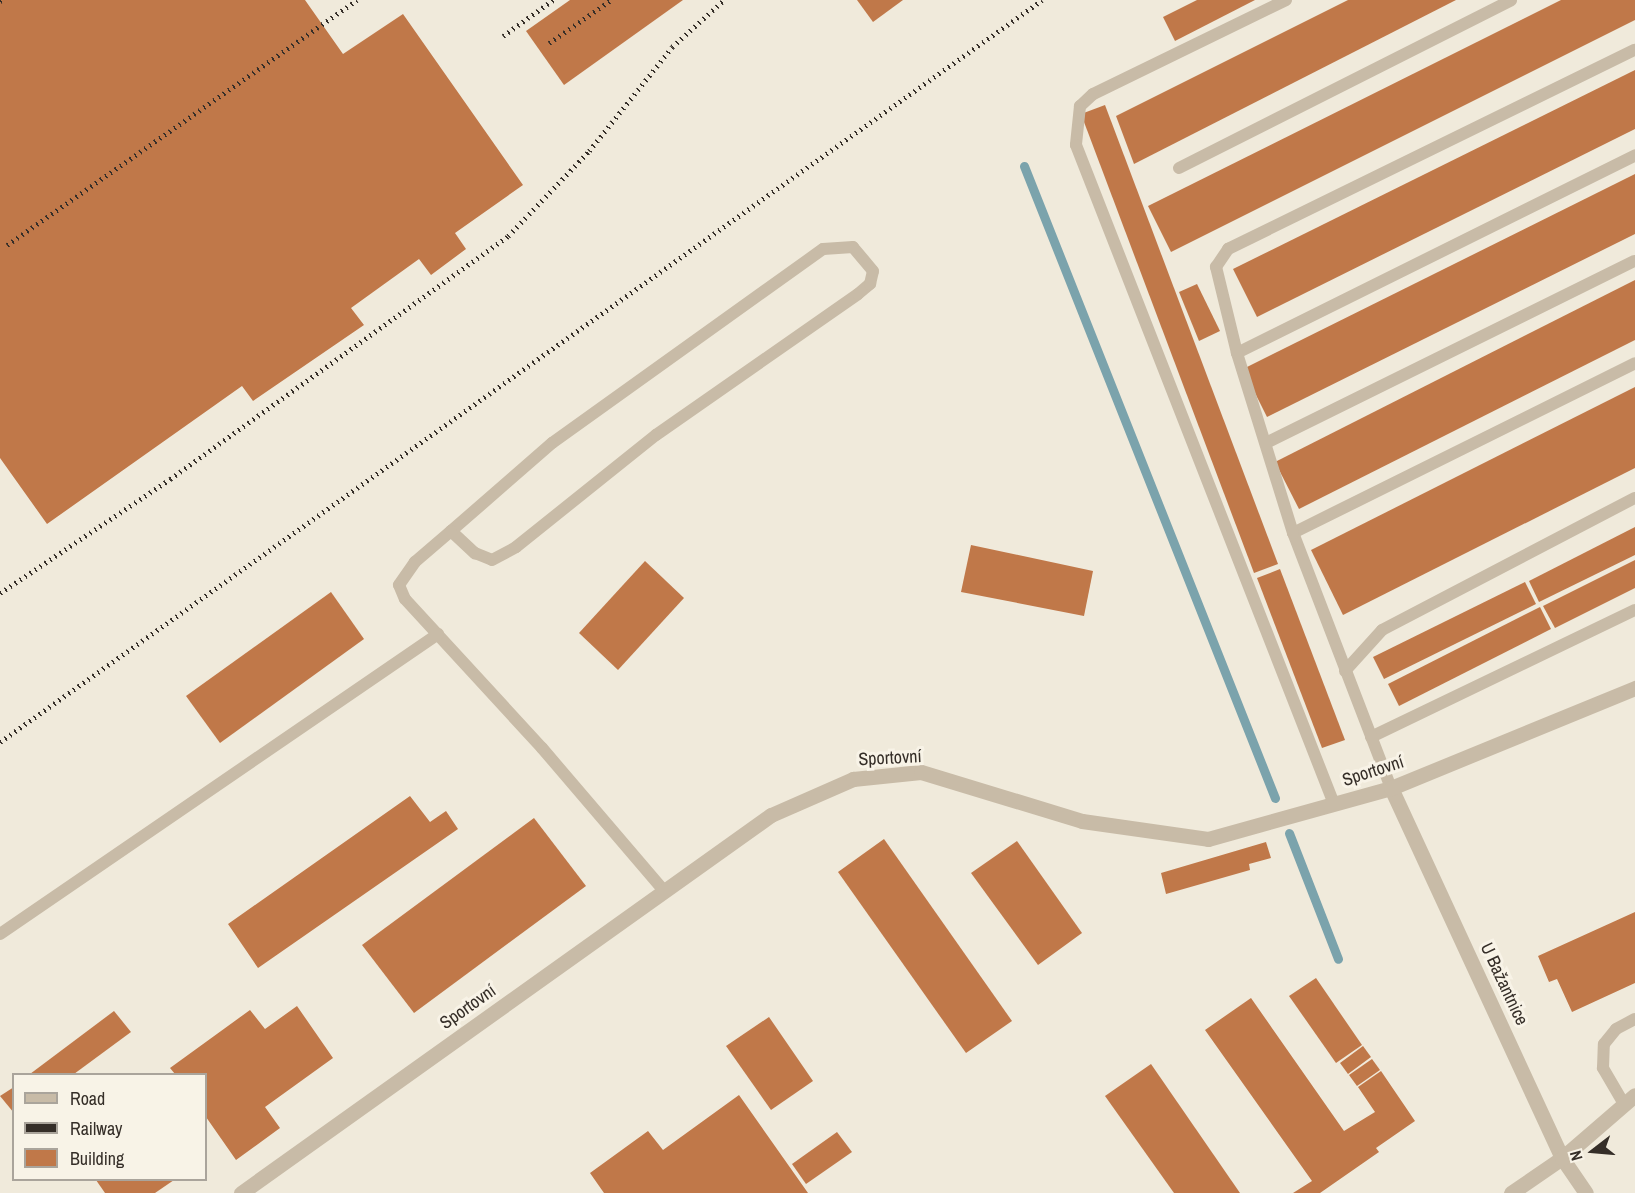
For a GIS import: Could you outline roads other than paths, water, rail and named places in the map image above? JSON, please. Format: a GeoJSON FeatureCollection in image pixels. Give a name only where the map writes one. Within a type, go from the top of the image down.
{"type":"FeatureCollection","features":[{"type":"Feature","properties":{"kind":"street","name":"Sportovní"},"geometry":{"type":"LineString","coordinates":[[241,1193],[771,815],[854,779],[921,772],[1082,821],[1208,839],[1391,788],[1635,688]]}},
{"type":"Feature","properties":{"kind":"street","name":"U Bažantnice"},"geometry":{"type":"LineString","coordinates":[[1391,788],[1562,1158],[1586,1193]]}},
{"type":"Feature","properties":{"kind":"street"},"geometry":{"type":"LineString","coordinates":[[1511,1193],[1562,1158],[1630,1099]]}},
{"type":"Feature","properties":{"kind":"lane"},"geometry":{"type":"LineString","coordinates":[[1286,0],[1093,94],[1080,106],[1075,126],[1077,145],[1334,804]]}},
{"type":"Feature","properties":{"kind":"lane"},"geometry":{"type":"LineString","coordinates":[[1179,168],[1511,0]]}},
{"type":"Feature","properties":{"kind":"lane"},"geometry":{"type":"LineString","coordinates":[[1391,788],[1293,533],[1237,353],[1217,282],[1216,267],[1228,249],[1635,50]]}},
{"type":"Feature","properties":{"kind":"lane"},"geometry":{"type":"LineString","coordinates":[[1237,353],[1635,155]]}},
{"type":"Feature","properties":{"kind":"lane"},"geometry":{"type":"LineString","coordinates":[[451,531],[475,553],[492,560],[516,547],[656,435],[858,294],[870,284],[873,271],[853,247],[823,249],[552,443],[415,562],[399,585],[405,599],[664,891]]}},
{"type":"Feature","properties":{"kind":"lane"},"geometry":{"type":"LineString","coordinates":[[1266,443],[1635,261]]}},
{"type":"Feature","properties":{"kind":"lane"},"geometry":{"type":"LineString","coordinates":[[1293,533],[1635,363]]}},
{"type":"Feature","properties":{"kind":"lane"},"geometry":{"type":"LineString","coordinates":[[1345,671],[1382,630],[1635,498]]}},
{"type":"Feature","properties":{"kind":"lane"},"geometry":{"type":"LineString","coordinates":[[1371,737],[1635,609]]}},
{"type":"Feature","properties":{"kind":"lane"},"geometry":{"type":"LineString","coordinates":[[0,934],[438,634]]}},
{"type":"Feature","properties":{"kind":"lane"},"geometry":{"type":"LineString","coordinates":[[1630,1099],[1603,1068],[1604,1044],[1616,1029],[1635,1019]]}},
{"type":"Feature","properties":{"kind":"waterway"},"geometry":{"type":"LineString","coordinates":[[1024,166],[1275,798]]}},
{"type":"Feature","properties":{"kind":"waterway"},"geometry":{"type":"LineString","coordinates":[[1289,833],[1338,959]]}},
{"type":"Feature","properties":{"kind":"railway"},"geometry":{"type":"LineString","coordinates":[[7,245],[357,0]]}},
{"type":"Feature","properties":{"kind":"railway"},"geometry":{"type":"LineString","coordinates":[[503,36],[553,0]]}},
{"type":"Feature","properties":{"kind":"railway"},"geometry":{"type":"LineString","coordinates":[[549,43],[611,0]]}},
{"type":"Feature","properties":{"kind":"railway"},"geometry":{"type":"LineString","coordinates":[[0,593],[170,479],[508,236],[589,151],[672,47],[724,0]]}},
{"type":"Feature","properties":{"kind":"railway"},"geometry":{"type":"LineString","coordinates":[[0,742],[1042,0]]}}]}
